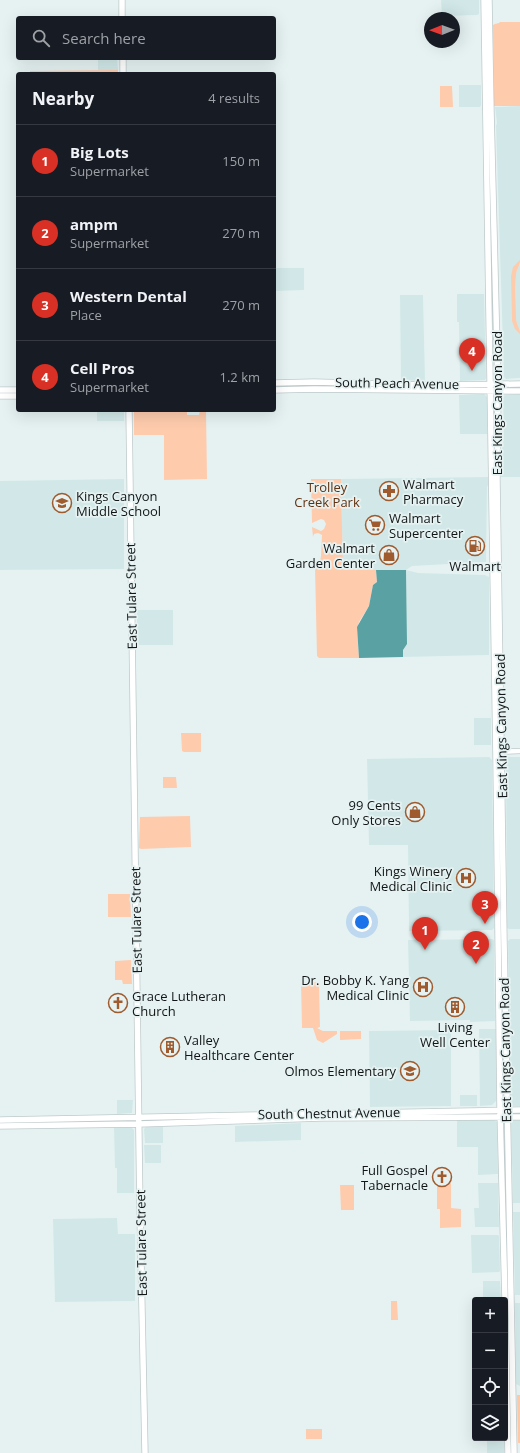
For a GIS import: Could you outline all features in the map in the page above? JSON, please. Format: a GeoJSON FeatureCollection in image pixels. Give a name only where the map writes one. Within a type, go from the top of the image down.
{"type":"FeatureCollection","features":[{"type":"Feature","properties":{"kind":"main road"},"geometry":{"type":"LineString","coordinates":[[122,0],[122,16]]}},
{"type":"Feature","properties":{"kind":"main road","name":"East Kings Canyon Road"},"geometry":{"type":"LineString","coordinates":[[484,0],[490,391],[514,1453]]}},
{"type":"Feature","properties":{"kind":"main road","name":"East Kings Canyon Road"},"geometry":{"type":"LineString","coordinates":[[489,0],[490,111],[494,192],[498,384],[497,480],[500,1117],[505,1297]]}},
{"type":"Feature","properties":{"kind":"main road"},"geometry":{"type":"LineString","coordinates":[[123,60],[123,72]]}},
{"type":"Feature","properties":{"kind":"main road","name":"South Peach Avenue"},"geometry":{"type":"LineString","coordinates":[[276,384],[316,382],[406,385],[520,384]]}},
{"type":"Feature","properties":{"kind":"main road"},"geometry":{"type":"LineString","coordinates":[[330,389],[334,386],[361,384]]}},
{"type":"Feature","properties":{"kind":"main road"},"geometry":{"type":"LineString","coordinates":[[371,390],[374,387],[406,385]]}},
{"type":"Feature","properties":{"kind":"main road"},"geometry":{"type":"LineString","coordinates":[[401,390],[406,388],[423,387],[426,385]]}},
{"type":"Feature","properties":{"kind":"main road"},"geometry":{"type":"LineString","coordinates":[[0,390],[16,390]]}},
{"type":"Feature","properties":{"kind":"main road","name":"South Peach Avenue"},"geometry":{"type":"LineString","coordinates":[[276,390],[520,391]]}},
{"type":"Feature","properties":{"kind":"main road"},"geometry":{"type":"LineString","coordinates":[[0,396],[16,396]]}},
{"type":"Feature","properties":{"kind":"main road","name":"East Tulare Street"},"geometry":{"type":"LineString","coordinates":[[129,412],[145,1453]]}},
{"type":"Feature","properties":{"kind":"main road","name":"South Chestnut Avenue"},"geometry":{"type":"LineString","coordinates":[[139,1121],[520,1110]]}},
{"type":"Feature","properties":{"kind":"main road","name":"South Chestnut Avenue"},"geometry":{"type":"LineString","coordinates":[[411,1114],[520,1117]]}},
{"type":"Feature","properties":{"kind":"main road"},"geometry":{"type":"LineString","coordinates":[[0,1120],[94,1119],[139,1121]]}},
{"type":"Feature","properties":{"kind":"main road"},"geometry":{"type":"LineString","coordinates":[[71,1125],[76,1122],[92,1122],[94,1119]]}},
{"type":"Feature","properties":{"kind":"main road"},"geometry":{"type":"LineString","coordinates":[[0,1126],[71,1125],[139,1121]]}},
{"type":"Feature","properties":{"kind":"main road"},"geometry":{"type":"LineString","coordinates":[[506,1333],[508,1453]]}},
{"type":"Feature","properties":{"kind":"street"},"geometry":{"type":"LineString","coordinates":[[499,752],[520,751]]}},
{"type":"Feature","properties":{"kind":"shaded area"},"geometry":{"type":"Polygon","coordinates":[[[441,0],[479,0],[479,14],[477,15],[460,15],[460,12],[442,12],[441,0]]]}},
{"type":"Feature","properties":{"kind":"shaded area"},"geometry":{"type":"Polygon","coordinates":[[[98,60],[117,60],[118,70],[98,70],[98,60]]]}},
{"type":"Feature","properties":{"kind":"shaded area"},"geometry":{"type":"Polygon","coordinates":[[[459,85],[481,85],[480,107],[459,107],[459,85]]]}},
{"type":"Feature","properties":{"kind":"shaded area"},"geometry":{"type":"Polygon","coordinates":[[[520,106],[520,378],[506,379],[504,377],[497,123],[495,107],[520,106]]]}},
{"type":"Feature","properties":{"kind":"shaded area"},"geometry":{"type":"Polygon","coordinates":[[[276,268],[304,268],[304,290],[276,291],[276,268]]]}},
{"type":"Feature","properties":{"kind":"shaded area"},"geometry":{"type":"Polygon","coordinates":[[[457,294],[484,294],[485,380],[460,381],[457,294]]]}},
{"type":"Feature","properties":{"kind":"shaded area"},"geometry":{"type":"Polygon","coordinates":[[[400,295],[423,295],[425,381],[401,380],[400,295]]]}},
{"type":"Feature","properties":{"kind":"shaded area"},"geometry":{"type":"Polygon","coordinates":[[[484,394],[487,397],[487,434],[460,434],[459,395],[484,394]]]}},
{"type":"Feature","properties":{"kind":"shaded area"},"geometry":{"type":"Polygon","coordinates":[[[520,394],[520,477],[501,477],[501,455],[504,437],[503,397],[505,395],[520,394]]]}},
{"type":"Feature","properties":{"kind":"shaded area"},"geometry":{"type":"Polygon","coordinates":[[[97,412],[124,412],[124,421],[97,421],[97,412]]]}},
{"type":"Feature","properties":{"kind":"shaded area"},"geometry":{"type":"Polygon","coordinates":[[[488,477],[486,562],[412,566],[406,570],[343,570],[341,479],[488,477]]]}},
{"type":"Feature","properties":{"kind":"shaded area","name":"Kings Canyon Middle School"},"geometry":{"type":"Polygon","coordinates":[[[124,479],[124,569],[0,570],[0,481],[124,479]]]}},
{"type":"Feature","properties":{"kind":"shaded area"},"geometry":{"type":"Polygon","coordinates":[[[406,570],[418,573],[485,575],[489,577],[489,655],[403,657],[403,650],[407,644],[406,570]]]}},
{"type":"Feature","properties":{"kind":"shaded area"},"geometry":{"type":"Polygon","coordinates":[[[137,610],[173,610],[173,645],[137,645],[137,610]]]}},
{"type":"Feature","properties":{"kind":"shaded area"},"geometry":{"type":"Polygon","coordinates":[[[474,718],[491,718],[491,745],[474,745],[474,718]]]}},
{"type":"Feature","properties":{"kind":"shaded area"},"geometry":{"type":"Polygon","coordinates":[[[489,757],[492,760],[494,928],[492,930],[409,931],[408,845],[369,845],[367,759],[489,757]]]}},
{"type":"Feature","properties":{"kind":"shaded area"},"geometry":{"type":"Polygon","coordinates":[[[508,757],[520,757],[520,929],[507,928],[506,759],[508,757]]]}},
{"type":"Feature","properties":{"kind":"shaded area"},"geometry":{"type":"Polygon","coordinates":[[[510,939],[520,939],[520,1106],[513,1106],[510,1100],[508,941],[510,939]]]}},
{"type":"Feature","properties":{"kind":"shaded area"},"geometry":{"type":"Polygon","coordinates":[[[408,940],[494,940],[495,1021],[410,1021],[408,940]]]}},
{"type":"Feature","properties":{"kind":"shaded area"},"geometry":{"type":"Polygon","coordinates":[[[479,1029],[496,1029],[496,1101],[492,1105],[480,1106],[479,1029]]]}},
{"type":"Feature","properties":{"kind":"shaded area","name":"Olmos Elementary"},"geometry":{"type":"Polygon","coordinates":[[[451,1030],[451,1106],[370,1107],[369,1031],[451,1030]]]}},
{"type":"Feature","properties":{"kind":"shaded area"},"geometry":{"type":"Polygon","coordinates":[[[460,1095],[477,1095],[477,1106],[460,1106],[460,1095]]]}},
{"type":"Feature","properties":{"kind":"shaded area"},"geometry":{"type":"Polygon","coordinates":[[[117,1100],[133,1100],[132,1113],[117,1114],[117,1100]]]}},
{"type":"Feature","properties":{"kind":"shaded area"},"geometry":{"type":"Polygon","coordinates":[[[457,1120],[494,1120],[497,1122],[498,1174],[478,1175],[478,1147],[457,1147],[457,1120]]]}},
{"type":"Feature","properties":{"kind":"shaded area"},"geometry":{"type":"Polygon","coordinates":[[[513,1120],[520,1120],[520,1203],[513,1203],[511,1123],[513,1120]]]}},
{"type":"Feature","properties":{"kind":"shaded area"},"geometry":{"type":"Polygon","coordinates":[[[301,1123],[301,1140],[235,1142],[235,1126],[301,1123]]]}},
{"type":"Feature","properties":{"kind":"shaded area"},"geometry":{"type":"Polygon","coordinates":[[[131,1127],[134,1130],[134,1193],[117,1193],[114,1128],[131,1127]]]}},
{"type":"Feature","properties":{"kind":"shaded area"},"geometry":{"type":"Polygon","coordinates":[[[146,1127],[163,1127],[163,1143],[145,1143],[144,1129],[146,1127]]]}},
{"type":"Feature","properties":{"kind":"shaded area"},"geometry":{"type":"Polygon","coordinates":[[[144,1145],[161,1145],[161,1163],[145,1163],[144,1145]]]}},
{"type":"Feature","properties":{"kind":"shaded area"},"geometry":{"type":"Polygon","coordinates":[[[478,1183],[498,1183],[499,1227],[475,1227],[474,1208],[479,1208],[478,1183]]]}},
{"type":"Feature","properties":{"kind":"shaded area"},"geometry":{"type":"Polygon","coordinates":[[[513,1212],[520,1212],[520,1295],[515,1295],[513,1212]]]}},
{"type":"Feature","properties":{"kind":"shaded area"},"geometry":{"type":"Polygon","coordinates":[[[117,1218],[118,1234],[135,1234],[135,1301],[55,1302],[53,1219],[117,1218]]]}},
{"type":"Feature","properties":{"kind":"shaded area"},"geometry":{"type":"Polygon","coordinates":[[[471,1235],[499,1236],[499,1272],[472,1273],[471,1235]]]}},
{"type":"Feature","properties":{"kind":"shaded area"},"geometry":{"type":"Polygon","coordinates":[[[483,1281],[500,1281],[501,1297],[483,1297],[483,1281]]]}},
{"type":"Feature","properties":{"kind":"shaded area"},"geometry":{"type":"Polygon","coordinates":[[[515,1303],[520,1303],[520,1386],[516,1384],[515,1303]]]}},
{"type":"Feature","properties":{"kind":"shaded area"},"geometry":{"type":"Polygon","coordinates":[[[487,1441],[504,1441],[504,1453],[487,1453],[487,1441]]]}},
{"type":"Feature","properties":{"kind":"green space"},"geometry":{"type":"Polygon","coordinates":[[[500,22],[520,22],[520,106],[494,106],[493,25],[500,22]]]}},
{"type":"Feature","properties":{"kind":"green space"},"geometry":{"type":"Polygon","coordinates":[[[118,70],[118,72],[30,72],[118,70]]]}},
{"type":"Feature","properties":{"kind":"green space"},"geometry":{"type":"Polygon","coordinates":[[[440,86],[452,86],[453,107],[440,107],[440,86]]]}},
{"type":"Feature","properties":{"kind":"green space"},"geometry":{"type":"Polygon","coordinates":[[[520,260],[516,273],[515,291],[516,320],[520,334],[515,329],[512,321],[511,276],[513,267],[520,260]]]}},
{"type":"Feature","properties":{"kind":"green space"},"geometry":{"type":"Polygon","coordinates":[[[134,412],[187,412],[187,415],[199,415],[200,412],[206,412],[207,479],[164,480],[164,435],[134,435],[134,412]]]}},
{"type":"Feature","properties":{"kind":"green space","name":"Trolley Creek Park"},"geometry":{"type":"Polygon","coordinates":[[[311,479],[341,479],[343,570],[376,570],[377,582],[373,585],[369,606],[359,622],[357,629],[359,658],[319,658],[317,656],[315,567],[319,566],[322,535],[318,533],[314,534],[313,537],[312,527],[321,531],[324,529],[326,524],[324,520],[321,519],[312,523],[311,479]]]}},
{"type":"Feature","properties":{"kind":"green space"},"geometry":{"type":"Polygon","coordinates":[[[181,733],[201,733],[201,752],[182,751],[181,733]]]}},
{"type":"Feature","properties":{"kind":"green space"},"geometry":{"type":"Polygon","coordinates":[[[163,777],[176,777],[177,788],[163,788],[163,777]]]}},
{"type":"Feature","properties":{"kind":"green space"},"geometry":{"type":"Polygon","coordinates":[[[190,816],[191,847],[139,848],[140,817],[190,816]]]}},
{"type":"Feature","properties":{"kind":"green space"},"geometry":{"type":"Polygon","coordinates":[[[108,894],[130,894],[131,917],[108,917],[108,894]]]}},
{"type":"Feature","properties":{"kind":"green space"},"geometry":{"type":"Polygon","coordinates":[[[131,960],[132,984],[123,984],[122,980],[115,980],[115,961],[131,960]]]}},
{"type":"Feature","properties":{"kind":"green space"},"geometry":{"type":"Polygon","coordinates":[[[301,982],[319,982],[320,1027],[317,1028],[323,1031],[337,1031],[337,1034],[323,1043],[317,1040],[313,1028],[302,1028],[301,982]]]}},
{"type":"Feature","properties":{"kind":"green space"},"geometry":{"type":"Polygon","coordinates":[[[340,1031],[361,1031],[361,1039],[340,1040],[340,1031]]]}},
{"type":"Feature","properties":{"kind":"green space"},"geometry":{"type":"Polygon","coordinates":[[[451,1183],[451,1208],[461,1209],[461,1227],[440,1228],[440,1209],[437,1209],[437,1184],[451,1183]]]}},
{"type":"Feature","properties":{"kind":"green space"},"geometry":{"type":"Polygon","coordinates":[[[340,1185],[354,1185],[354,1210],[341,1210],[340,1185]]]}},
{"type":"Feature","properties":{"kind":"green space"},"geometry":{"type":"Polygon","coordinates":[[[391,1301],[397,1301],[398,1320],[391,1320],[391,1301]]]}},
{"type":"Feature","properties":{"kind":"green space"},"geometry":{"type":"Polygon","coordinates":[[[517,1395],[520,1395],[520,1443],[518,1443],[517,1395]]]}},
{"type":"Feature","properties":{"kind":"green space"},"geometry":{"type":"Polygon","coordinates":[[[306,1429],[322,1429],[322,1439],[306,1439],[306,1429]]]}},
{"type":"Feature","properties":{"kind":"water"},"geometry":{"type":"Polygon","coordinates":[[[376,570],[406,570],[407,644],[403,650],[403,657],[359,658],[357,627],[369,606],[373,585],[377,582],[376,570]]]}},
{"type":"Feature","properties":{"kind":"place","name":"Cell Pros"},"geometry":{"type":"Point","coordinates":[472,371]}},
{"type":"Feature","properties":{"kind":"place","name":"Walmart Pharmacy"},"geometry":{"type":"Point","coordinates":[389,491]}},
{"type":"Feature","properties":{"kind":"place","name":"Kings Canyon Middle School"},"geometry":{"type":"Point","coordinates":[62,503]}},
{"type":"Feature","properties":{"kind":"place","name":"Walmart Supercenter"},"geometry":{"type":"Point","coordinates":[375,525]}},
{"type":"Feature","properties":{"kind":"place","name":"Walmart"},"geometry":{"type":"Point","coordinates":[475,546]}},
{"type":"Feature","properties":{"kind":"place","name":"Walmart Garden Center"},"geometry":{"type":"Point","coordinates":[389,555]}},
{"type":"Feature","properties":{"kind":"place","name":"99 Cents Only Stores"},"geometry":{"type":"Point","coordinates":[415,812]}},
{"type":"Feature","properties":{"kind":"place","name":"Kings Winery Medical Clinic"},"geometry":{"type":"Point","coordinates":[466,878]}},
{"type":"Feature","properties":{"kind":"place","name":"Western Dental"},"geometry":{"type":"Point","coordinates":[485,924]}},
{"type":"Feature","properties":{"kind":"place","name":"Big Lots"},"geometry":{"type":"Point","coordinates":[425,950]}},
{"type":"Feature","properties":{"kind":"place","name":"ampm"},"geometry":{"type":"Point","coordinates":[476,964]}},
{"type":"Feature","properties":{"kind":"place","name":"Dr. Bobby K. Yang Medical Clinic"},"geometry":{"type":"Point","coordinates":[423,987]}},
{"type":"Feature","properties":{"kind":"place","name":"Grace Lutheran Church"},"geometry":{"type":"Point","coordinates":[118,1003]}},
{"type":"Feature","properties":{"kind":"place","name":"Living Well Center"},"geometry":{"type":"Point","coordinates":[455,1007]}},
{"type":"Feature","properties":{"kind":"place","name":"Valley Healthcare Center"},"geometry":{"type":"Point","coordinates":[170,1047]}},
{"type":"Feature","properties":{"kind":"place","name":"Olmos Elementary"},"geometry":{"type":"Point","coordinates":[410,1071]}},
{"type":"Feature","properties":{"kind":"place","name":"Full Gospel Tabernacle"},"geometry":{"type":"Point","coordinates":[442,1177]}}]}
